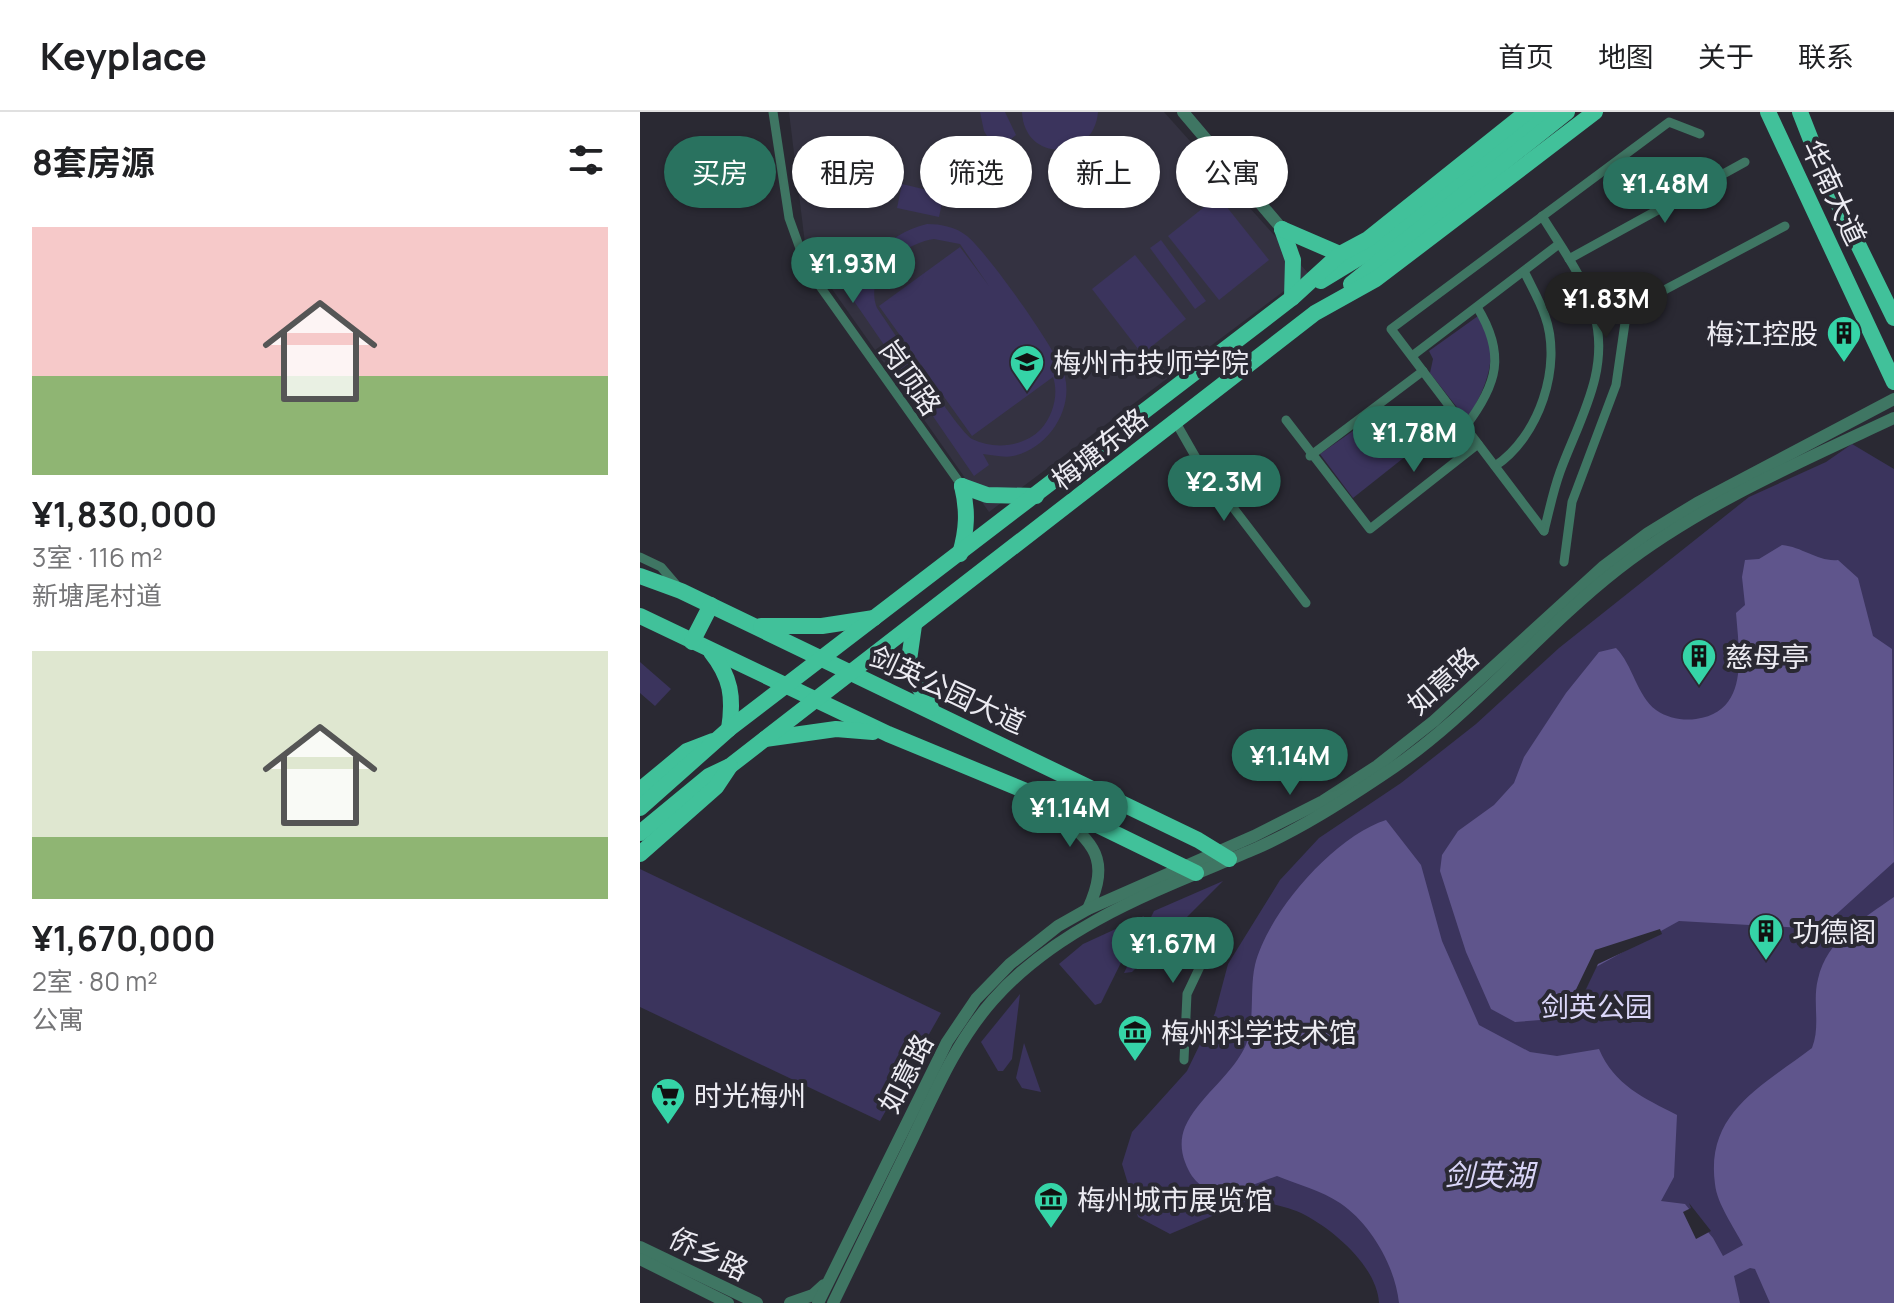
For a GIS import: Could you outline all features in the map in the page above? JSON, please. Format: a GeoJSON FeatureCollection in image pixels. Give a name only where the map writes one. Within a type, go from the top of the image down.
{"type":"FeatureCollection","features":[{"type":"Feature","properties":{"kind":"main road","name":"梅塘东路"},"geometry":{"type":"LineString","coordinates":[[640,808],[694,764],[729,729],[1036,496],[1292,298],[1340,254],[1368,239],[1527,112]]}},
{"type":"Feature","properties":{"kind":"main road"},"geometry":{"type":"LineString","coordinates":[[1315,313],[1528,135],[1547,112]]}},
{"type":"Feature","properties":{"kind":"main road"},"geometry":{"type":"LineString","coordinates":[[1292,298],[1372,250],[1528,135],[1567,112]]}},
{"type":"Feature","properties":{"kind":"main road","name":"梅塘东路"},"geometry":{"type":"LineString","coordinates":[[640,833],[709,776],[730,766],[1315,313],[1376,279],[1595,112]]}},
{"type":"Feature","properties":{"kind":"main road","name":"华南大道"},"geometry":{"type":"LineString","coordinates":[[1768,112],[1894,382]]}},
{"type":"Feature","properties":{"kind":"main road","name":"华南大道"},"geometry":{"type":"LineString","coordinates":[[1800,112],[1827,181],[1894,318]]}},
{"type":"Feature","properties":{"kind":"main road"},"geometry":{"type":"LineString","coordinates":[[1282,229],[1340,254]]}},
{"type":"Feature","properties":{"kind":"main road"},"geometry":{"type":"LineString","coordinates":[[1282,229],[1293,260],[1292,298]]}},
{"type":"Feature","properties":{"kind":"main road"},"geometry":{"type":"LineString","coordinates":[[962,486],[987,495],[1036,496]]}},
{"type":"Feature","properties":{"kind":"main road"},"geometry":{"type":"LineString","coordinates":[[960,554],[967,529],[967,506],[962,486]]}},
{"type":"Feature","properties":{"kind":"main road","name":"剑英公园大道"},"geometry":{"type":"LineString","coordinates":[[640,576],[681,591],[931,708],[1224,855]]}},
{"type":"Feature","properties":{"kind":"main road"},"geometry":{"type":"LineString","coordinates":[[692,642],[711,605]]}},
{"type":"Feature","properties":{"kind":"main road"},"geometry":{"type":"LineString","coordinates":[[640,616],[888,734],[1038,796],[1190,870]]}},
{"type":"Feature","properties":{"kind":"main road"},"geometry":{"type":"LineString","coordinates":[[754,626],[822,626],[879,617]]}},
{"type":"Feature","properties":{"kind":"main road"},"geometry":{"type":"LineString","coordinates":[[914,625],[908,667],[931,708]]}},
{"type":"Feature","properties":{"kind":"main road"},"geometry":{"type":"LineString","coordinates":[[710,650],[722,667],[733,693],[729,729]]}},
{"type":"Feature","properties":{"kind":"main road"},"geometry":{"type":"LineString","coordinates":[[760,740],[836,729],[888,734]]}},
{"type":"Feature","properties":{"kind":"main road"},"geometry":{"type":"LineString","coordinates":[[640,790],[687,751],[715,740]]}},
{"type":"Feature","properties":{"kind":"main road"},"geometry":{"type":"LineString","coordinates":[[640,854],[716,787],[730,766]]}},
{"type":"Feature","properties":{"kind":"street","name":"岗顶路"},"geometry":{"type":"LineString","coordinates":[[773,112],[789,218],[807,268],[962,486]]}},
{"type":"Feature","properties":{"kind":"street"},"geometry":{"type":"LineString","coordinates":[[1183,112],[1282,229]]}},
{"type":"Feature","properties":{"kind":"street"},"geometry":{"type":"LineString","coordinates":[[1542,216],[1569,259],[1595,314],[1599,359],[1584,414],[1558,476],[1544,531],[1391,329],[1542,216],[1669,122],[1700,134]]}},
{"type":"Feature","properties":{"kind":"street"},"geometry":{"type":"LineString","coordinates":[[1569,259],[1745,162]]}},
{"type":"Feature","properties":{"kind":"street"},"geometry":{"type":"LineString","coordinates":[[1564,562],[1572,502],[1616,385],[1626,316],[1638,304],[1785,226]]}},
{"type":"Feature","properties":{"kind":"street"},"geometry":{"type":"LineString","coordinates":[[1412,356],[1559,244]]}},
{"type":"Feature","properties":{"kind":"street"},"geometry":{"type":"LineString","coordinates":[[1495,466],[1530,429],[1544,394],[1548,370],[1550,339],[1546,317],[1524,271]]}},
{"type":"Feature","properties":{"kind":"street"},"geometry":{"type":"LineString","coordinates":[[1465,427],[1485,398],[1495,369],[1493,339],[1477,307]]}},
{"type":"Feature","properties":{"kind":"street"},"geometry":{"type":"LineString","coordinates":[[1310,456],[1423,371]]}},
{"type":"Feature","properties":{"kind":"street","name":"如意路"},"geometry":{"type":"LineString","coordinates":[[833,1303],[836,1282],[947,1042],[976,999],[1010,964],[1058,926],[1088,909],[1224,855],[1323,801],[1377,766],[1434,721],[1604,566],[1648,533],[1697,503],[1894,399]]}},
{"type":"Feature","properties":{"kind":"street","name":"如意路"},"geometry":{"type":"LineString","coordinates":[[1224,855],[1261,847],[1385,773],[1443,726],[1616,570],[1660,539],[1732,496],[1894,418]]}},
{"type":"Feature","properties":{"kind":"street"},"geometry":{"type":"LineString","coordinates":[[1286,420],[1310,456],[1370,529],[1478,444]]}},
{"type":"Feature","properties":{"kind":"street"},"geometry":{"type":"LineString","coordinates":[[1175,421],[1199,463],[1306,603]]}},
{"type":"Feature","properties":{"kind":"street"},"geometry":{"type":"LineString","coordinates":[[640,557],[661,567],[681,591]]}},
{"type":"Feature","properties":{"kind":"street"},"geometry":{"type":"LineString","coordinates":[[1038,796],[1085,838],[1096,855],[1101,872],[1088,909]]}},
{"type":"Feature","properties":{"kind":"street","name":"如意路"},"geometry":{"type":"LineString","coordinates":[[818,1303],[836,1282],[952,1057],[994,1000],[1061,940],[1190,870]]}},
{"type":"Feature","properties":{"kind":"street"},"geometry":{"type":"LineString","coordinates":[[1184,1060],[1187,994],[1205,956],[1226,948]]}},
{"type":"Feature","properties":{"kind":"street","name":"侨乡路"},"geometry":{"type":"LineString","coordinates":[[640,1247],[758,1303]]}},
{"type":"Feature","properties":{"kind":"street","name":"侨乡路"},"geometry":{"type":"LineString","coordinates":[[640,1259],[728,1303]]}},
{"type":"Feature","properties":{"kind":"street"},"geometry":{"type":"LineString","coordinates":[[790,1303],[836,1282],[844,1303]]}},
{"type":"Feature","properties":{"kind":"shaded area","name":"梅州市技师学院"},"geometry":{"type":"Polygon","coordinates":[[[789,112],[1164,112],[1185,136],[1176,136],[1176,208],[1250,208],[1308,273],[989,512],[806,252],[801,208],[904,208],[904,136],[792,137],[789,112]]]}},
{"type":"Feature","properties":{"kind":"green space"},"geometry":{"type":"Polygon","coordinates":[[[980,112],[1005,112],[1016,135],[987,136],[980,112]]]}},
{"type":"Feature","properties":{"kind":"green space"},"geometry":{"type":"Polygon","coordinates":[[[1022,112],[1098,112],[1094,128],[1088,136],[1048,136],[1048,148],[1034,141],[1026,129],[1022,112]]]}},
{"type":"Feature","properties":{"kind":"green space"},"geometry":{"type":"Polygon","coordinates":[[[904,184],[920,188],[920,208],[941,208],[939,217],[897,208],[904,208],[904,184]]]}},
{"type":"Feature","properties":{"kind":"green space"},"geometry":{"type":"Polygon","coordinates":[[[1203,208],[1228,208],[1269,260],[1219,300],[1168,236],[1203,208]]]}},
{"type":"Feature","properties":{"kind":"green space"},"geometry":{"type":"Polygon","coordinates":[[[927,224],[938,225],[967,236],[1037,326],[1065,377],[1065,403],[1047,437],[1013,456],[983,454],[989,465],[974,476],[834,272],[846,263],[861,284],[871,263],[886,245],[927,224]],[[934,239],[911,247],[889,262],[876,283],[874,295],[877,308],[940,400],[972,439],[990,445],[1017,443],[1034,435],[1049,418],[1055,397],[1053,377],[972,436],[879,306],[960,247],[989,286],[960,244],[934,239]]]}},
{"type":"Feature","properties":{"kind":"green space"},"geometry":{"type":"Polygon","coordinates":[[[1161,240],[1206,301],[1195,309],[1150,248],[1161,240]]]}},
{"type":"Feature","properties":{"kind":"green space"},"geometry":{"type":"Polygon","coordinates":[[[1135,255],[1186,319],[1142,354],[1092,289],[1135,255]]]}},
{"type":"Feature","properties":{"kind":"green space"},"geometry":{"type":"Polygon","coordinates":[[[1478,316],[1486,330],[1491,357],[1485,383],[1467,420],[1430,373],[1433,359],[1429,351],[1478,316]]]}},
{"type":"Feature","properties":{"kind":"green space"},"geometry":{"type":"Polygon","coordinates":[[[1377,414],[1406,456],[1353,498],[1320,454],[1377,414]]]}},
{"type":"Feature","properties":{"kind":"green space","name":"剑英公园"},"geometry":{"type":"Polygon","coordinates":[[[1852,444],[1894,469],[1894,1303],[1379,1303],[1371,1276],[1341,1240],[1317,1222],[1293,1210],[1252,1199],[1170,1234],[1138,1217],[1122,1164],[1132,1132],[1187,1071],[1215,1013],[1228,964],[1280,880],[1319,838],[1401,783],[1476,724],[1559,648],[1749,497],[1826,462],[1852,444]]]}},
{"type":"Feature","properties":{"kind":"green space"},"geometry":{"type":"Polygon","coordinates":[[[640,662],[671,689],[655,706],[640,693],[640,662]]]}},
{"type":"Feature","properties":{"kind":"green space"},"geometry":{"type":"Polygon","coordinates":[[[640,869],[941,1013],[880,1121],[640,1007],[640,869]]]}},
{"type":"Feature","properties":{"kind":"green space"},"geometry":{"type":"Polygon","coordinates":[[[1223,881],[1132,972],[1124,973],[1154,911],[1223,881]]]}},
{"type":"Feature","properties":{"kind":"green space"},"geometry":{"type":"Polygon","coordinates":[[[1144,916],[1101,1003],[1095,1005],[1059,964],[1083,944],[1144,916]]]}},
{"type":"Feature","properties":{"kind":"green space"},"geometry":{"type":"Polygon","coordinates":[[[1020,994],[1012,1059],[1003,1071],[998,1071],[981,1042],[1020,994]]]}},
{"type":"Feature","properties":{"kind":"green space"},"geometry":{"type":"Polygon","coordinates":[[[1024,1043],[1041,1092],[1022,1088],[1016,1078],[1024,1043]]]}},
{"type":"Feature","properties":{"kind":"water"},"geometry":{"type":"Polygon","coordinates":[[[1782,545],[1824,559],[1838,560],[1858,578],[1873,636],[1892,649],[1894,862],[1820,929],[1679,921],[1596,967],[1586,988],[1579,1017],[1515,1022],[1491,1009],[1466,952],[1440,871],[1442,855],[1458,831],[1494,805],[1514,783],[1524,757],[1566,693],[1599,652],[1616,648],[1644,697],[1665,715],[1696,719],[1713,714],[1725,705],[1733,693],[1737,678],[1739,645],[1736,613],[1745,605],[1742,577],[1745,560],[1759,559],[1782,545]]]}},
{"type":"Feature","properties":{"kind":"water","name":"剑英湖"},"geometry":{"type":"Polygon","coordinates":[[[1386,820],[1421,865],[1442,941],[1479,1025],[1530,1052],[1557,1056],[1599,1049],[1613,1072],[1631,1089],[1677,1115],[1674,1177],[1661,1201],[1685,1204],[1713,1238],[1723,1256],[1743,1245],[1716,1192],[1714,1159],[1719,1138],[1742,1103],[1812,1048],[1816,1031],[1816,988],[1829,952],[1848,931],[1894,897],[1894,1303],[1770,1303],[1755,1269],[1750,1268],[1734,1276],[1740,1303],[1399,1303],[1397,1289],[1380,1247],[1362,1222],[1340,1203],[1277,1176],[1225,1191],[1202,1186],[1192,1177],[1183,1154],[1183,1131],[1198,1107],[1238,1059],[1248,1040],[1252,985],[1262,944],[1289,900],[1326,859],[1366,829],[1386,820]]]}},
{"type":"Feature","properties":{"kind":"pier"},"geometry":{"type":"Polygon","coordinates":[[[1660,929],[1662,934],[1598,964],[1578,1006],[1569,1004],[1595,950],[1660,929]]]}},
{"type":"Feature","properties":{"kind":"pier"},"geometry":{"type":"Polygon","coordinates":[[[1689,1203],[1711,1231],[1696,1239],[1683,1212],[1691,1208],[1689,1203]]]}},
{"type":"Feature","properties":{"kind":"place","name":"梅江控股"},"geometry":{"type":"Point","coordinates":[1844,364]}},
{"type":"Feature","properties":{"kind":"place","name":"梅州市技师学院"},"geometry":{"type":"Point","coordinates":[1027,393]}},
{"type":"Feature","properties":{"kind":"place","name":"慈母亭"},"geometry":{"type":"Point","coordinates":[1699,687]}},
{"type":"Feature","properties":{"kind":"place","name":"功德阁"},"geometry":{"type":"Point","coordinates":[1766,962]}},
{"type":"Feature","properties":{"kind":"place","name":"梅州科学技术馆"},"geometry":{"type":"Point","coordinates":[1135,1063]}},
{"type":"Feature","properties":{"kind":"place","name":"时光梅州"},"geometry":{"type":"Point","coordinates":[668,1126]}},
{"type":"Feature","properties":{"kind":"place","name":"梅州城市展览馆"},"geometry":{"type":"Point","coordinates":[1051,1230]}}]}
